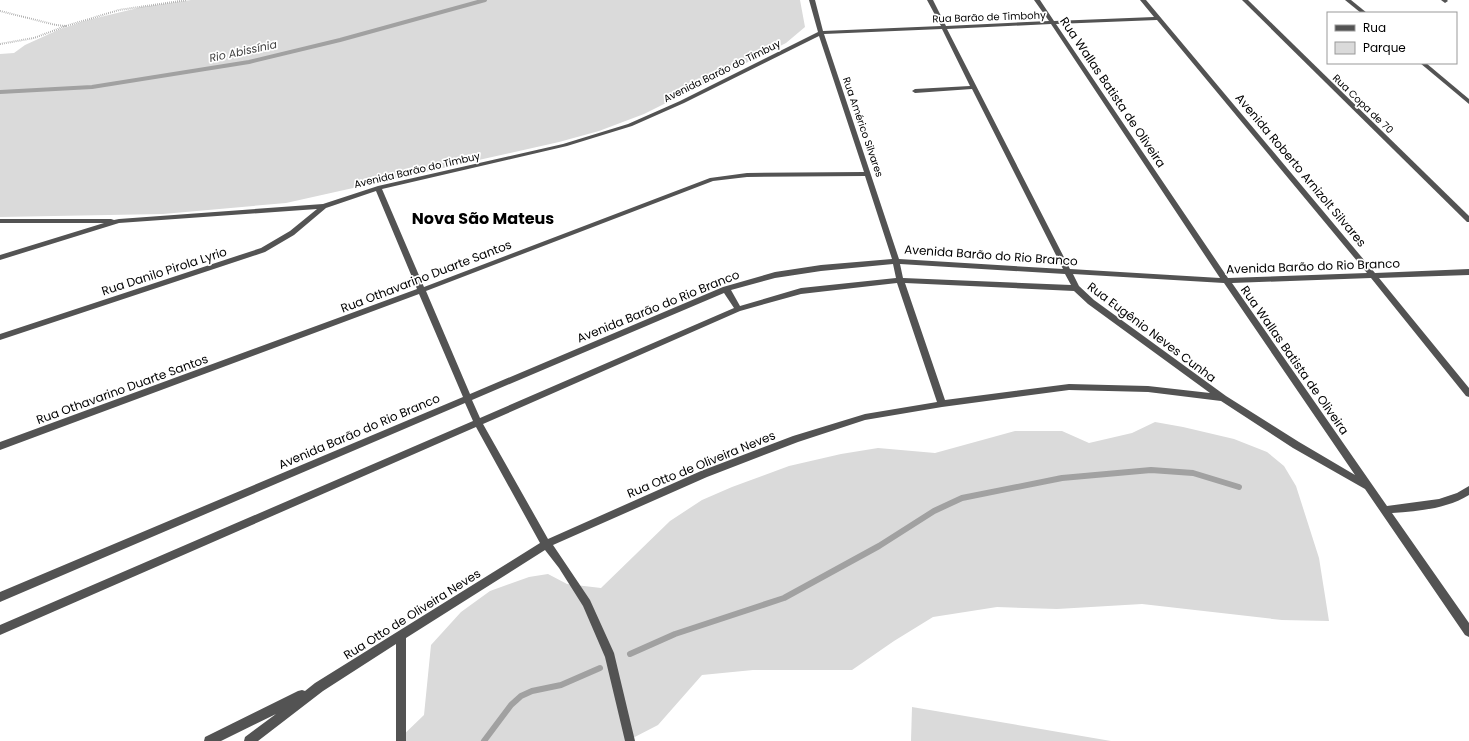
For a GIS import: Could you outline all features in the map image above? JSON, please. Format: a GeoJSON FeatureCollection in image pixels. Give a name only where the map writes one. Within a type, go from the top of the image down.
{"type":"FeatureCollection","features":[{"type":"Feature","properties":{"kind":"street","name":"Rua Américo Silvares"},"geometry":{"type":"LineString","coordinates":[[812,0],[821,33],[896,261],[900,280],[942,404]]}},
{"type":"Feature","properties":{"kind":"street","name":"Rua Eugênio Neves Cunha"},"geometry":{"type":"LineString","coordinates":[[930,0],[1066,271],[1076,288],[1091,302],[1223,398],[1296,445],[1368,486]]}},
{"type":"Feature","properties":{"kind":"street","name":"Rua Wallas Batista de Oliveira"},"geometry":{"type":"LineString","coordinates":[[1037,0],[1226,281],[1469,632]]}},
{"type":"Feature","properties":{"kind":"street","name":"Avenida Roberto Arnizolt Silvares"},"geometry":{"type":"LineString","coordinates":[[1143,0],[1374,276],[1469,394]]}},
{"type":"Feature","properties":{"kind":"street","name":"Rua Copa de 70"},"geometry":{"type":"LineString","coordinates":[[1245,0],[1469,220]]}},
{"type":"Feature","properties":{"kind":"street"},"geometry":{"type":"LineString","coordinates":[[1348,0],[1363,12]]}},
{"type":"Feature","properties":{"kind":"street","name":"Rua Barão de Timbohy"},"geometry":{"type":"LineString","coordinates":[[821,33],[1053,24],[1159,18]]}},
{"type":"Feature","properties":{"kind":"street","name":"Avenida Barão do Timbuy"},"geometry":{"type":"LineString","coordinates":[[0,258],[120,221],[324,206],[378,188],[565,145],[630,125],[682,102],[821,33]]}},
{"type":"Feature","properties":{"kind":"street"},"geometry":{"type":"LineString","coordinates":[[1424,64],[1469,102]]}},
{"type":"Feature","properties":{"kind":"street"},"geometry":{"type":"LineString","coordinates":[[915,91],[974,87]]}},
{"type":"Feature","properties":{"kind":"street","name":"Rua Othavarino Duarte Santos"},"geometry":{"type":"LineString","coordinates":[[0,446],[422,290],[712,179],[747,175],[868,174]]}},
{"type":"Feature","properties":{"kind":"street"},"geometry":{"type":"LineString","coordinates":[[378,188],[478,423],[546,544],[587,603],[610,657],[630,741]]}},
{"type":"Feature","properties":{"kind":"street","name":"Rua Danilo Pirola Lyrio"},"geometry":{"type":"LineString","coordinates":[[0,337],[263,250],[292,233],[324,206]]}},
{"type":"Feature","properties":{"kind":"street"},"geometry":{"type":"LineString","coordinates":[[0,221],[120,221]]}},
{"type":"Feature","properties":{"kind":"street","name":"Avenida Barão do Rio Branco"},"geometry":{"type":"LineString","coordinates":[[0,597],[726,289],[775,276],[821,268],[896,261],[1226,281],[1469,272]]}},
{"type":"Feature","properties":{"kind":"street"},"geometry":{"type":"LineString","coordinates":[[0,630],[738,309],[801,291],[900,280],[1076,288]]}},
{"type":"Feature","properties":{"kind":"street"},"geometry":{"type":"LineString","coordinates":[[726,289],[738,309]]}},
{"type":"Feature","properties":{"kind":"street","name":"Rua Otto de Oliveira Neves"},"geometry":{"type":"LineString","coordinates":[[249,741],[319,687],[546,544],[704,474],[796,439],[865,417],[942,404],[1069,387],[1148,389],[1223,398]]}},
{"type":"Feature","properties":{"kind":"street"},"geometry":{"type":"LineString","coordinates":[[1385,510],[1431,505],[1463,495],[1469,490]]}},
{"type":"Feature","properties":{"kind":"street"},"geometry":{"type":"LineString","coordinates":[[401,635],[401,741]]}},
{"type":"Feature","properties":{"kind":"street"},"geometry":{"type":"LineString","coordinates":[[209,741],[319,687]]}},
{"type":"Feature","properties":{"kind":"path"},"geometry":{"type":"LineString","coordinates":[[0,44],[36,37],[119,10],[187,0]]}},
{"type":"Feature","properties":{"kind":"path"},"geometry":{"type":"LineString","coordinates":[[0,11],[56,25],[66,26]]}},
{"type":"Feature","properties":{"kind":"green space"},"geometry":{"type":"Polygon","coordinates":[[[191,0],[800,0],[805,27],[786,43],[644,114],[599,131],[559,142],[286,203],[163,214],[0,217],[0,54],[14,53],[25,45],[58,30],[88,20],[142,7],[191,0]]]}},
{"type":"Feature","properties":{"kind":"green space"},"geometry":{"type":"Polygon","coordinates":[[[1155,422],[1234,439],[1267,452],[1284,466],[1296,486],[1319,558],[1329,621],[1282,620],[1142,604],[1057,609],[997,607],[933,617],[894,641],[852,670],[753,670],[702,675],[658,725],[627,741],[397,741],[424,715],[431,645],[461,612],[490,591],[529,577],[548,574],[567,584],[601,588],[670,521],[702,500],[732,487],[789,466],[841,454],[878,448],[935,453],[1015,431],[1062,431],[1089,443],[1132,433],[1155,422]]]}},
{"type":"Feature","properties":{"kind":"green space"},"geometry":{"type":"Polygon","coordinates":[[[912,707],[1111,741],[911,741],[912,707]]]}},
{"type":"Feature","properties":{"kind":"waterway","name":"Rio Abissínia"},"geometry":{"type":"LineString","coordinates":[[0,92],[92,87],[249,62],[340,40],[485,0]]}},
{"type":"Feature","properties":{"kind":"waterway"},"geometry":{"type":"LineString","coordinates":[[630,654],[675,634],[784,598],[879,546],[934,511],[962,498],[1062,478],[1151,470],[1193,473],[1239,487]]}},
{"type":"Feature","properties":{"kind":"waterway"},"geometry":{"type":"LineString","coordinates":[[484,741],[511,705],[521,696],[532,691],[561,685],[600,668]]}},
{"type":"Feature","properties":{"kind":"district","name":"Nova São Mateus"},"geometry":{"type":"Point","coordinates":[483,218]}}]}
